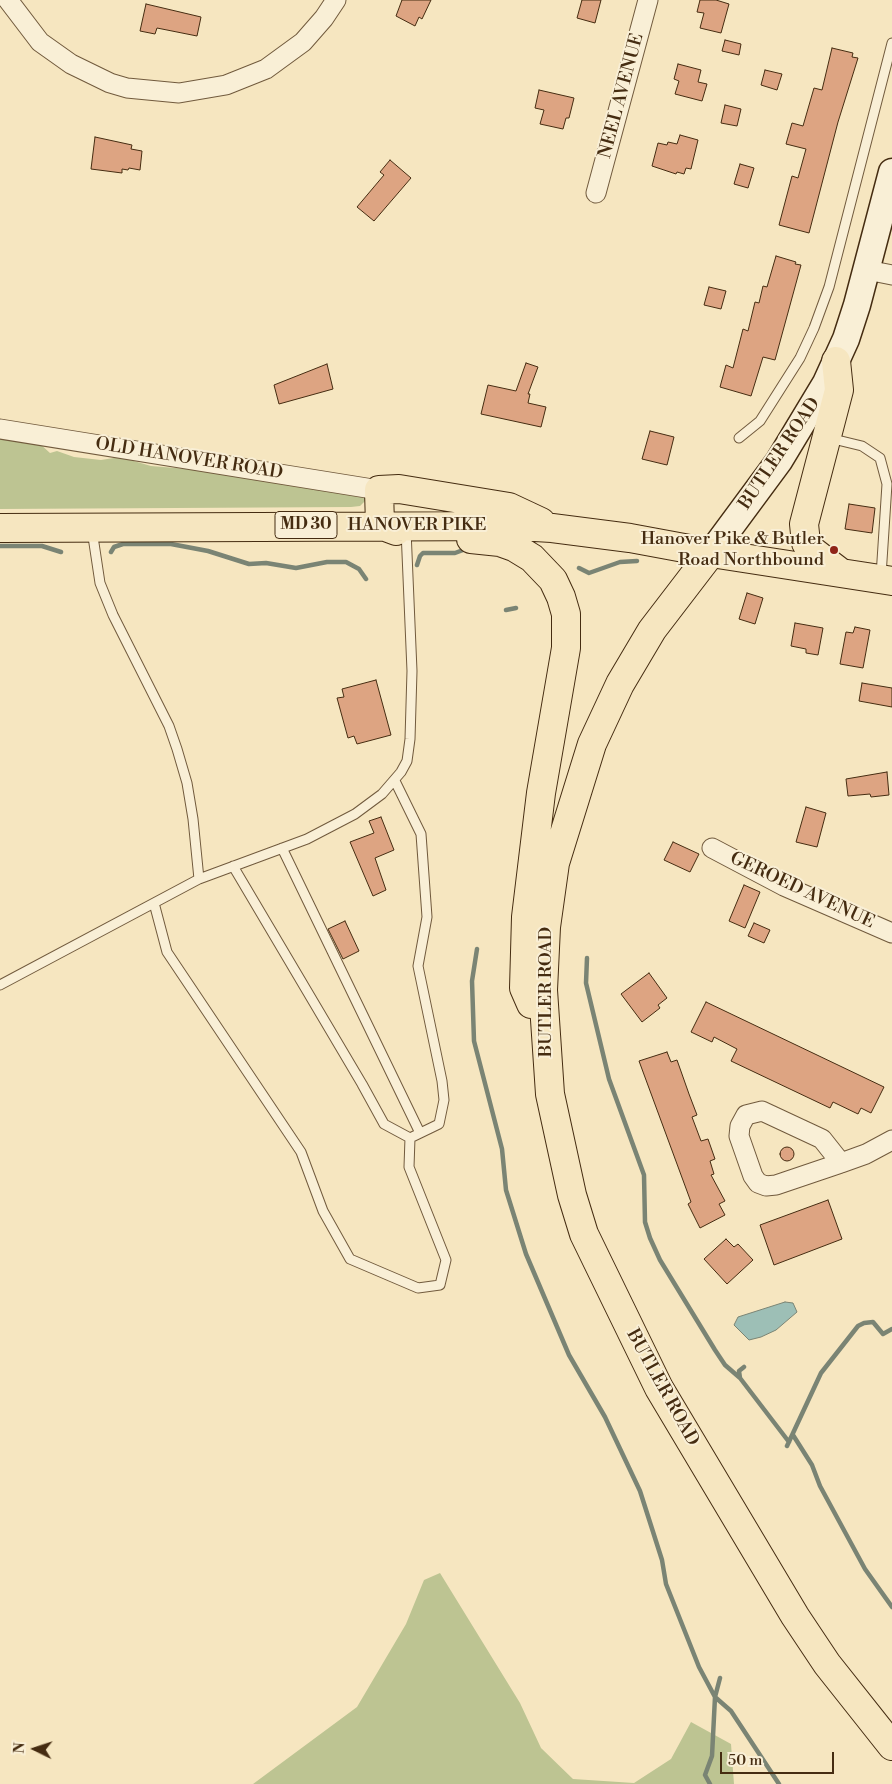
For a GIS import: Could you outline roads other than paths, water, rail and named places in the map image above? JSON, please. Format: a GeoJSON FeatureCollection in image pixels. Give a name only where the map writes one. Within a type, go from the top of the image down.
{"type":"FeatureCollection","features":[{"type":"Feature","properties":{"kind":"main road","name":"BUTLER ROAD"},"geometry":{"type":"LineString","coordinates":[[892,172],[867,270],[836,362],[826,383],[779,461],[652,630],[620,684],[592,744],[555,863],[546,926],[543,990],[545,1043],[554,1115],[572,1195],[584,1234],[620,1312],[659,1388],[772,1579],[827,1664],[892,1746]]}},
{"type":"Feature","properties":{"kind":"main road"},"geometry":{"type":"LineString","coordinates":[[836,362],[839,390],[804,524],[804,534],[810,549],[840,572]]}},
{"type":"Feature","properties":{"kind":"main road"},"geometry":{"type":"LineString","coordinates":[[545,1043],[524,988],[526,917],[541,793],[566,648],[567,630],[564,605],[553,580],[544,568],[514,548],[479,539],[398,528],[379,490],[399,489],[508,507],[552,528]]}},
{"type":"Feature","properties":{"kind":"main road","name":"HANOVER PIKE"},"geometry":{"type":"LineString","coordinates":[[0,528],[552,528],[630,538],[711,553]]}},
{"type":"Feature","properties":{"kind":"main road","name":"MD 30"},"geometry":{"type":"LineString","coordinates":[[711,553],[887,580]]}},
{"type":"Feature","properties":{"kind":"street"},"geometry":{"type":"LineString","coordinates":[[8,0],[40,42],[71,64],[110,83],[127,88],[179,93],[226,85],[266,68],[303,42],[324,18],[336,0]]}},
{"type":"Feature","properties":{"kind":"street","name":"NEEL AVENUE"},"geometry":{"type":"LineString","coordinates":[[596,193],[648,0]]}},
{"type":"Feature","properties":{"kind":"street"},"geometry":{"type":"LineString","coordinates":[[867,270],[892,274]]}},
{"type":"Feature","properties":{"kind":"street","name":"OLD HANOVER ROAD"},"geometry":{"type":"LineString","coordinates":[[0,429],[379,490]]}},
{"type":"Feature","properties":{"kind":"street","name":"GEROED AVENUE"},"geometry":{"type":"LineString","coordinates":[[712,848],[784,886],[892,933]]}},
{"type":"Feature","properties":{"kind":"street"},"geometry":{"type":"LineString","coordinates":[[841,1163],[822,1139],[762,1111],[746,1115],[740,1126],[739,1136],[753,1176],[758,1183],[766,1186],[776,1184],[841,1163],[866,1154],[892,1140]]}},
{"type":"Feature","properties":{"kind":"lane"},"geometry":{"type":"LineString","coordinates":[[739,438],[760,421],[800,358],[814,328],[829,287],[892,43]]}},
{"type":"Feature","properties":{"kind":"lane"},"geometry":{"type":"LineString","coordinates":[[827,438],[862,446],[880,458],[887,484],[887,580]]}},
{"type":"Feature","properties":{"kind":"lane"},"geometry":{"type":"LineString","coordinates":[[91,527],[100,584],[113,615],[170,726],[178,749],[193,819],[199,879]]}},
{"type":"Feature","properties":{"kind":"lane"},"geometry":{"type":"LineString","coordinates":[[0,985],[199,879],[307,838],[356,814],[395,781],[407,761],[410,739],[412,661],[398,528]]}},
{"type":"Feature","properties":{"kind":"lane"},"geometry":{"type":"LineString","coordinates":[[395,781],[421,834],[427,918],[418,966],[442,1081],[444,1100],[439,1124],[410,1138]]}},
{"type":"Feature","properties":{"kind":"lane"},"geometry":{"type":"LineString","coordinates":[[282,848],[420,1133]]}},
{"type":"Feature","properties":{"kind":"lane"},"geometry":{"type":"LineString","coordinates":[[233,866],[384,1124],[410,1138]]}},
{"type":"Feature","properties":{"kind":"lane"},"geometry":{"type":"LineString","coordinates":[[154,903],[167,952],[301,1152],[324,1211],[350,1260],[418,1288],[440,1285],[446,1260],[410,1167],[410,1138]]}},
{"type":"Feature","properties":{"kind":"water"},"geometry":{"type":"Polygon","coordinates":[[[785,1302],[793,1303],[797,1312],[776,1330],[761,1337],[749,1340],[734,1325],[738,1317],[785,1302]]]}},
{"type":"Feature","properties":{"kind":"waterway"},"geometry":{"type":"LineString","coordinates":[[111,552],[114,547],[123,544],[171,544],[208,551],[249,564],[266,563],[296,568],[327,562],[346,562],[359,569],[366,579]]}},
{"type":"Feature","properties":{"kind":"waterway"},"geometry":{"type":"LineString","coordinates":[[0,546],[42,546],[61,552]]}},
{"type":"Feature","properties":{"kind":"waterway"},"geometry":{"type":"LineString","coordinates":[[417,565],[423,553],[455,553],[463,550]]}},
{"type":"Feature","properties":{"kind":"waterway"},"geometry":{"type":"LineString","coordinates":[[579,568],[589,573],[620,562],[637,561]]}},
{"type":"Feature","properties":{"kind":"waterway"},"geometry":{"type":"LineString","coordinates":[[506,610],[516,608]]}},
{"type":"Feature","properties":{"kind":"waterway"},"geometry":{"type":"LineString","coordinates":[[477,949],[472,981],[474,1041],[502,1149],[506,1190],[526,1254],[569,1355],[605,1417],[640,1491],[662,1560],[666,1584],[699,1667],[715,1697],[731,1711],[779,1784]]}},
{"type":"Feature","properties":{"kind":"waterway"},"geometry":{"type":"LineString","coordinates":[[587,958],[586,983],[609,1079],[644,1175],[645,1222],[650,1238],[660,1260],[725,1365],[740,1378],[789,1442]]}},
{"type":"Feature","properties":{"kind":"waterway"},"geometry":{"type":"LineString","coordinates":[[787,1446],[821,1373],[858,1326],[873,1322],[883,1334],[892,1329]]}},
{"type":"Feature","properties":{"kind":"waterway"},"geometry":{"type":"LineString","coordinates":[[740,1378],[739,1371],[744,1367]]}},
{"type":"Feature","properties":{"kind":"waterway"},"geometry":{"type":"LineString","coordinates":[[793,1435],[812,1465],[820,1486],[865,1569],[892,1607]]}},
{"type":"Feature","properties":{"kind":"waterway"},"geometry":{"type":"LineString","coordinates":[[710,1784],[705,1775],[712,1756],[715,1697],[720,1678]]}},
{"type":"Feature","properties":{"kind":"place","name":"Hanover Pike & Butler Road Northbound"},"geometry":{"type":"Point","coordinates":[834,550]}}]}
